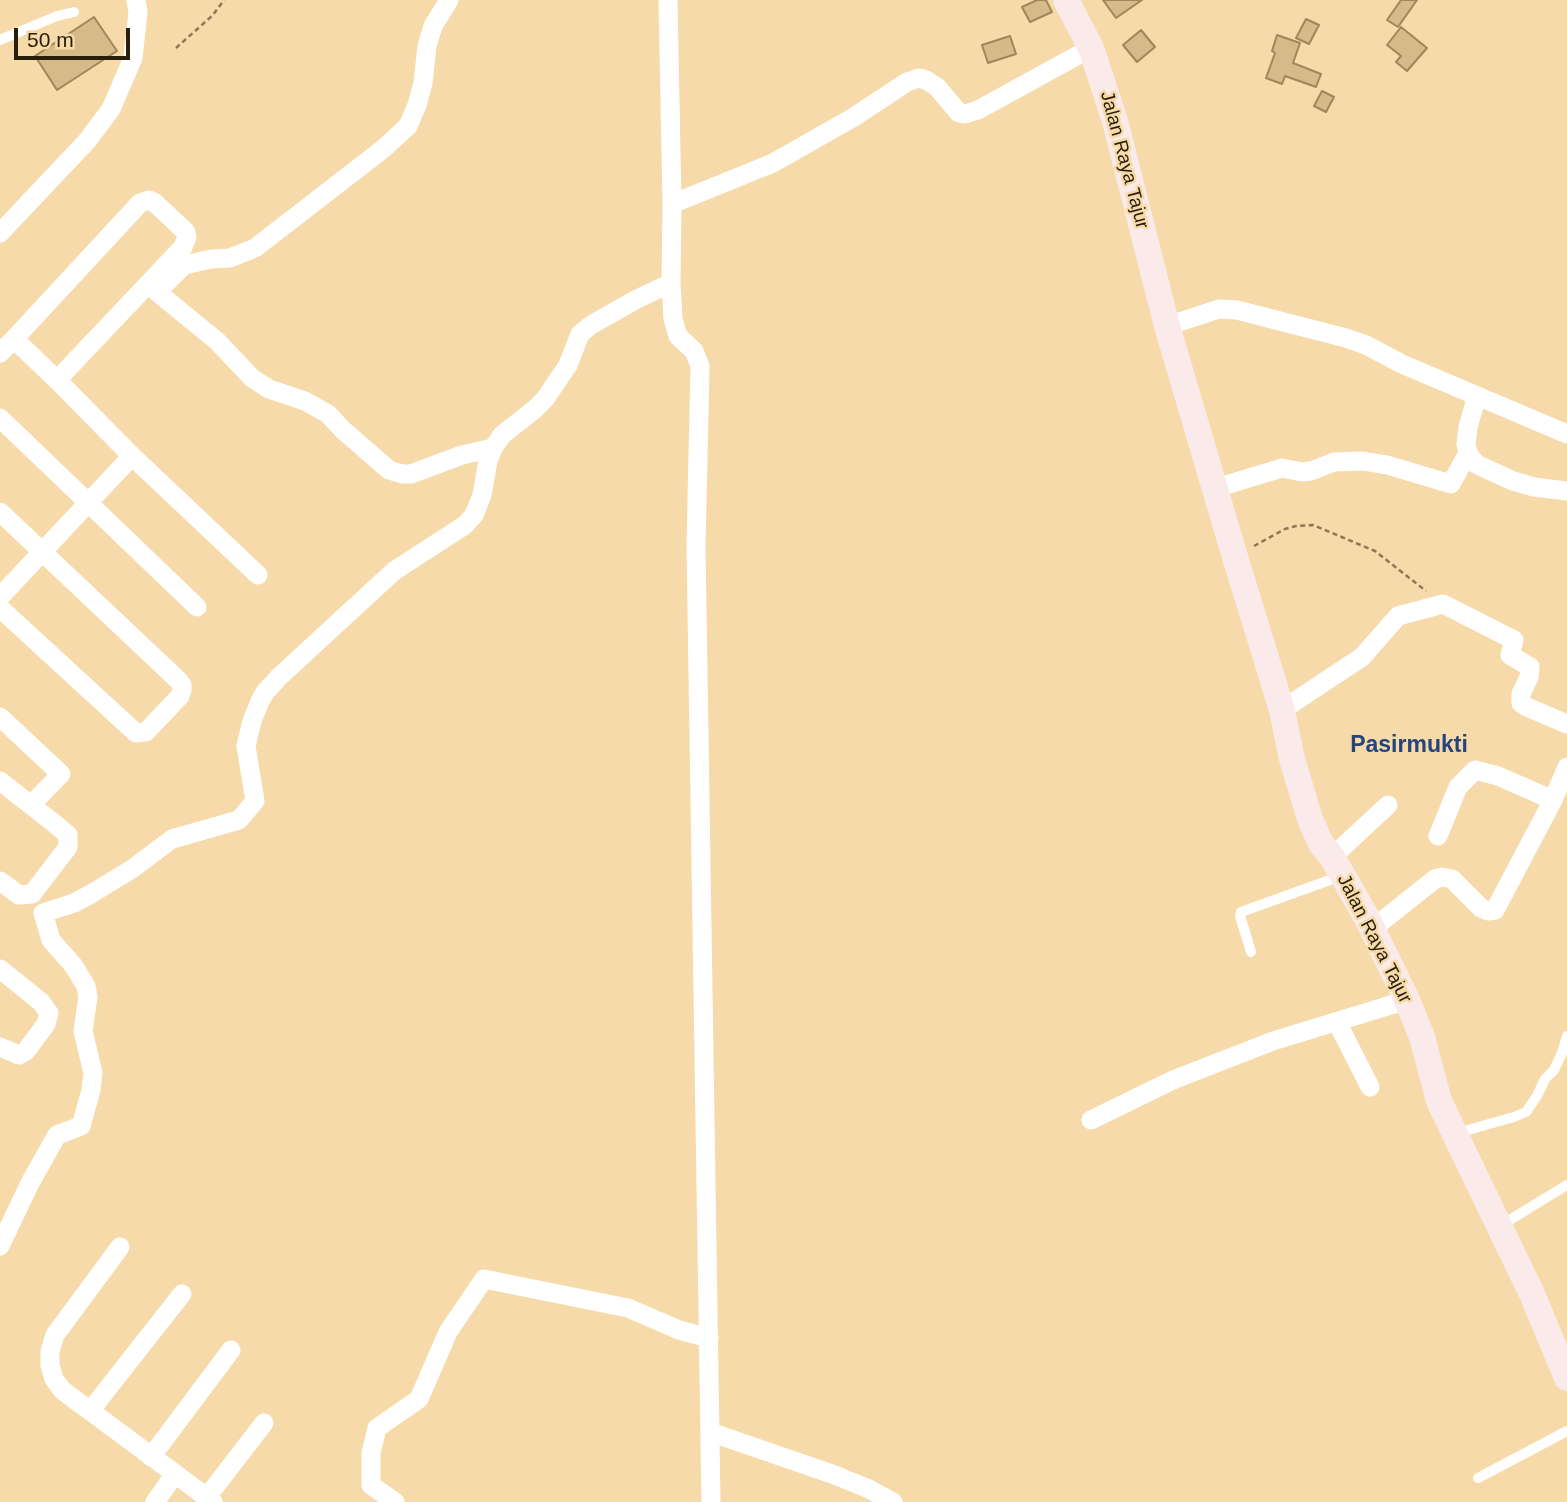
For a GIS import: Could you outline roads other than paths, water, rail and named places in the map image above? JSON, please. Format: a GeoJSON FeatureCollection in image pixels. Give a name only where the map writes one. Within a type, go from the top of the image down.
{"type":"FeatureCollection","features":[{"type":"Feature","properties":{"kind":"main road","name":"Jalan Raya Tajur"},"geometry":{"type":"LineString","coordinates":[[1066,0],[1091,48],[1115,121],[1167,326],[1282,710],[1292,759],[1310,819],[1321,844],[1373,929],[1406,1000],[1422,1037],[1439,1101],[1532,1294],[1567,1378]]}},
{"type":"Feature","properties":{"kind":"street"},"geometry":{"type":"LineString","coordinates":[[0,233],[80,149],[111,109],[133,58],[138,12],[136,0]]}},
{"type":"Feature","properties":{"kind":"street"},"geometry":{"type":"LineString","coordinates":[[449,0],[433,26],[417,106],[408,126],[373,157],[255,248],[230,258],[184,265],[158,292],[217,341],[252,378],[269,389],[305,401],[328,414],[389,470],[411,474],[462,455],[493,448]]}},
{"type":"Feature","properties":{"kind":"street"},"geometry":{"type":"LineString","coordinates":[[668,0],[671,283],[674,327],[694,351],[700,366],[696,546],[711,1502]]}},
{"type":"Feature","properties":{"kind":"street"},"geometry":{"type":"LineString","coordinates":[[671,204],[773,163],[854,117],[907,82],[919,78],[926,80],[937,87],[959,113],[964,114],[978,110],[1091,48]]}},
{"type":"Feature","properties":{"kind":"street"},"geometry":{"type":"LineString","coordinates":[[0,353],[140,203],[149,200],[154,202],[186,232],[183,247],[57,380]]}},
{"type":"Feature","properties":{"kind":"street"},"geometry":{"type":"LineString","coordinates":[[0,1246],[57,1135],[81,1126],[92,1090],[93,1073],[83,1031],[88,997],[86,986],[73,965],[51,940],[43,913],[74,903],[91,894],[132,869],[172,839],[239,820],[255,801],[246,746],[252,721],[266,691],[394,571],[465,525],[474,515],[482,495],[493,448],[502,435],[535,409],[550,393],[568,365],[580,334],[629,303],[671,283]]}},
{"type":"Feature","properties":{"kind":"street"},"geometry":{"type":"LineString","coordinates":[[1167,326],[1219,309],[1254,313],[1366,345],[1402,364],[1567,434]]}},
{"type":"Feature","properties":{"kind":"street"},"geometry":{"type":"LineString","coordinates":[[14,339],[258,575]]}},
{"type":"Feature","properties":{"kind":"street"},"geometry":{"type":"LineString","coordinates":[[1477,396],[1465,444],[1476,464],[1513,481],[1567,491]]}},
{"type":"Feature","properties":{"kind":"street"},"geometry":{"type":"LineString","coordinates":[[0,418],[197,607]]}},
{"type":"Feature","properties":{"kind":"street"},"geometry":{"type":"LineString","coordinates":[[1216,488],[1282,468],[1302,472],[1334,462],[1363,461],[1387,465],[1451,484],[1468,453]]}},
{"type":"Feature","properties":{"kind":"street"},"geometry":{"type":"LineString","coordinates":[[0,597],[132,456]]}},
{"type":"Feature","properties":{"kind":"street"},"geometry":{"type":"LineString","coordinates":[[0,512],[178,680],[182,685],[180,696],[146,732],[136,733],[0,608]]}},
{"type":"Feature","properties":{"kind":"street"},"geometry":{"type":"LineString","coordinates":[[1282,710],[1362,657],[1398,616],[1443,604],[1514,640],[1510,655],[1530,667],[1521,694],[1521,703],[1567,724]]}},
{"type":"Feature","properties":{"kind":"street"},"geometry":{"type":"LineString","coordinates":[[0,717],[61,774],[31,805]]}},
{"type":"Feature","properties":{"kind":"street"},"geometry":{"type":"LineString","coordinates":[[1373,929],[1435,879],[1442,877],[1452,879],[1481,908],[1495,910],[1553,800],[1567,767]]}},
{"type":"Feature","properties":{"kind":"street"},"geometry":{"type":"LineString","coordinates":[[1438,836],[1458,787],[1475,769],[1553,800]]}},
{"type":"Feature","properties":{"kind":"street"},"geometry":{"type":"LineString","coordinates":[[0,781],[68,835],[68,847],[32,894],[19,895],[0,881]]}},
{"type":"Feature","properties":{"kind":"street"},"geometry":{"type":"LineString","coordinates":[[1337,867],[1388,805]]}},
{"type":"Feature","properties":{"kind":"street"},"geometry":{"type":"LineString","coordinates":[[0,969],[41,1002],[49,1013],[46,1024],[26,1051],[19,1055],[0,1047]]}},
{"type":"Feature","properties":{"kind":"street"},"geometry":{"type":"LineString","coordinates":[[1091,1120],[1173,1080],[1273,1041],[1406,1000]]}},
{"type":"Feature","properties":{"kind":"street"},"geometry":{"type":"LineString","coordinates":[[1337,1022],[1370,1087]]}},
{"type":"Feature","properties":{"kind":"street"},"geometry":{"type":"LineString","coordinates":[[120,1247],[55,1335],[50,1352],[50,1365],[54,1379],[62,1390],[210,1500],[264,1423]]}},
{"type":"Feature","properties":{"kind":"street"},"geometry":{"type":"LineString","coordinates":[[395,1502],[371,1485],[371,1453],[377,1428],[419,1399],[448,1332],[484,1279],[628,1308],[679,1331],[709,1338]]}},
{"type":"Feature","properties":{"kind":"street"},"geometry":{"type":"LineString","coordinates":[[90,1411],[182,1294]]}},
{"type":"Feature","properties":{"kind":"street"},"geometry":{"type":"LineString","coordinates":[[151,1457],[232,1350]]}},
{"type":"Feature","properties":{"kind":"street"},"geometry":{"type":"LineString","coordinates":[[710,1432],[832,1474],[893,1502]]}},
{"type":"Feature","properties":{"kind":"street"},"geometry":{"type":"LineString","coordinates":[[155,1502],[175,1474]]}},
{"type":"Feature","properties":{"kind":"lane"},"geometry":{"type":"LineString","coordinates":[[0,40],[57,16],[74,12]]}},
{"type":"Feature","properties":{"kind":"lane"},"geometry":{"type":"LineString","coordinates":[[1251,952],[1241,912],[1337,867]]}},
{"type":"Feature","properties":{"kind":"lane"},"geometry":{"type":"LineString","coordinates":[[1457,1137],[1468,1130],[1525,1112],[1545,1079],[1554,1070],[1567,1036]]}},
{"type":"Feature","properties":{"kind":"lane"},"geometry":{"type":"LineString","coordinates":[[1500,1227],[1567,1185]]}},
{"type":"Feature","properties":{"kind":"lane"},"geometry":{"type":"LineString","coordinates":[[1478,1478],[1567,1431]]}},
{"type":"Feature","properties":{"kind":"district","name":"Pasirmukti"},"geometry":{"type":"Point","coordinates":[1409,746]}}]}
